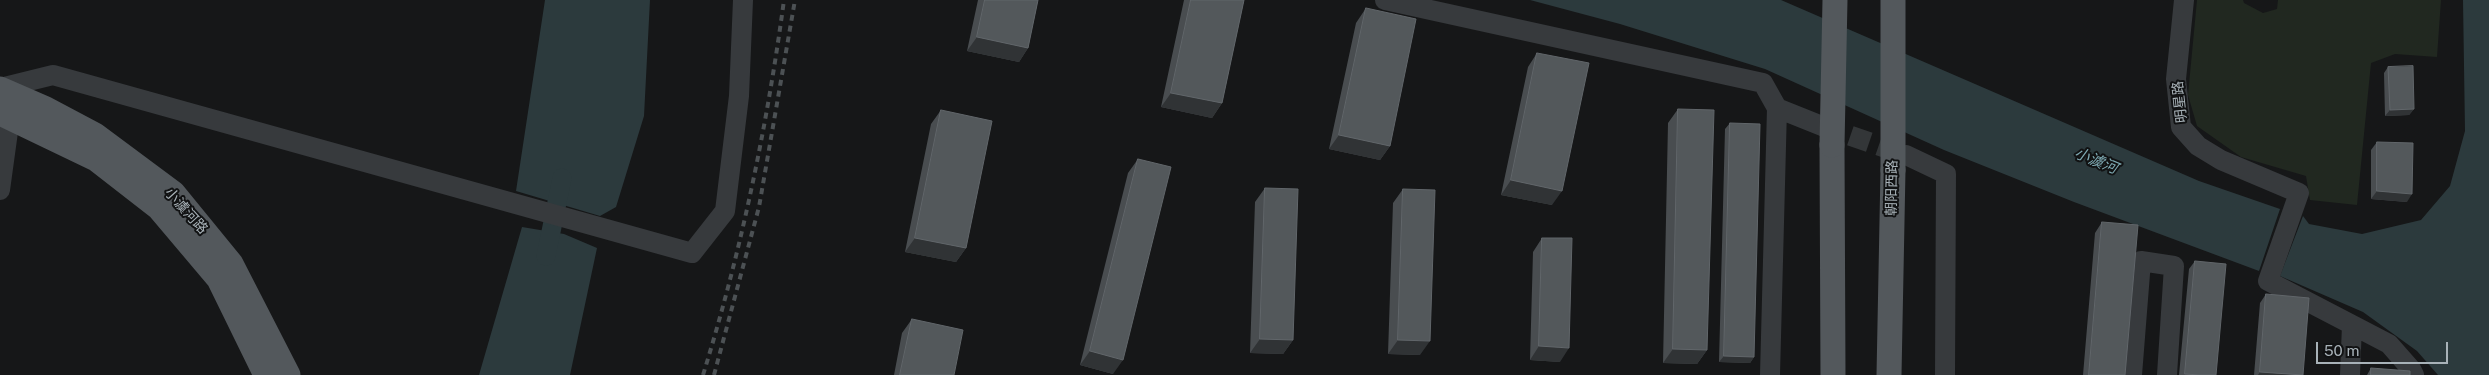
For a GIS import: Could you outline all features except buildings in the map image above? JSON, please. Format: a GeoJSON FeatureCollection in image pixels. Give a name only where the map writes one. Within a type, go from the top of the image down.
{"type":"FeatureCollection","features":[{"type":"Feature","properties":{"kind":"main road"},"geometry":{"type":"LineString","coordinates":[[1833,375],[1827,135],[1835,0]]}},
{"type":"Feature","properties":{"kind":"main road","name":"朝阳西路"},"geometry":{"type":"LineString","coordinates":[[1889,375],[1900,163],[1893,0]]}},
{"type":"Feature","properties":{"kind":"main road","name":"小澞河路"},"geometry":{"type":"LineString","coordinates":[[0,88],[96,135],[231,264],[288,375]]}},
{"type":"Feature","properties":{"kind":"main road","name":"小澞河路"},"geometry":{"type":"LineString","coordinates":[[5,115],[96,159],[166,200],[219,279],[266,375]]}},
{"type":"Feature","properties":{"kind":"street"},"geometry":{"type":"LineString","coordinates":[[0,88],[53,76],[692,253],[725,211],[739,96],[743,0]]}},
{"type":"Feature","properties":{"kind":"street"},"geometry":{"type":"LineString","coordinates":[[1385,0],[1763,83],[1777,108],[1770,375]]}},
{"type":"Feature","properties":{"kind":"street","name":"明星路"},"geometry":{"type":"LineString","coordinates":[[2184,0],[2176,80],[2181,127],[2198,146],[2221,160],[2299,193],[2268,281],[2352,325]]}},
{"type":"Feature","properties":{"kind":"street"},"geometry":{"type":"LineString","coordinates":[[0,93],[5,115],[0,190]]}},
{"type":"Feature","properties":{"kind":"street"},"geometry":{"type":"LineString","coordinates":[[1777,108],[1827,135]]}},
{"type":"Feature","properties":{"kind":"street"},"geometry":{"type":"LineString","coordinates":[[1900,163],[1946,174],[1945,375]]}},
{"type":"Feature","properties":{"kind":"street"},"geometry":{"type":"LineString","coordinates":[[2132,375],[2141,261],[2174,266],[2167,375]]}},
{"type":"Feature","properties":{"kind":"street"},"geometry":{"type":"LineString","coordinates":[[2350,375],[2352,325],[2389,344],[2414,375]]}},
{"type":"Feature","properties":{"kind":"shaded area"},"geometry":{"type":"Polygon","coordinates":[[[2197,0],[2243,0],[2244,3],[2263,13],[2277,9],[2278,0],[2441,0],[2437,57],[2395,54],[2371,63],[2357,205],[2310,200],[2306,176],[2241,157],[2197,126],[2188,95],[2197,0]]]}},
{"type":"Feature","properties":{"kind":"water"},"geometry":{"type":"Polygon","coordinates":[[[545,0],[650,0],[644,116],[616,207],[600,216],[516,191],[545,0]]]}},
{"type":"Feature","properties":{"kind":"water","name":"小澞河"},"geometry":{"type":"Polygon","coordinates":[[[1530,0],[1781,0],[2199,181],[2280,209],[2259,271],[2074,202],[1944,150],[1765,69],[1620,24],[1530,0]]]}},
{"type":"Feature","properties":{"kind":"water"},"geometry":{"type":"Polygon","coordinates":[[[2463,0],[2489,0],[2489,375],[2438,375],[2417,351],[2363,312],[2280,276],[2303,216],[2309,224],[2362,234],[2421,220],[2450,186],[2465,131],[2463,0]]]}},
{"type":"Feature","properties":{"kind":"water"},"geometry":{"type":"Polygon","coordinates":[[[522,227],[564,234],[597,248],[570,375],[479,375],[522,227]]]}},
{"type":"Feature","properties":{"kind":"waterway"},"geometry":{"type":"LineString","coordinates":[[546,256],[562,178]]}},
{"type":"Feature","properties":{"kind":"tunnel"},"geometry":{"type":"LineString","coordinates":[[1822,126],[1906,155]]}},
{"type":"Feature","properties":{"kind":"railway"},"geometry":{"type":"LineString","coordinates":[[703,375],[741,236],[770,95],[784,0]]}},
{"type":"Feature","properties":{"kind":"railway"},"geometry":{"type":"LineString","coordinates":[[714,375],[759,207],[795,0]]}}]}
